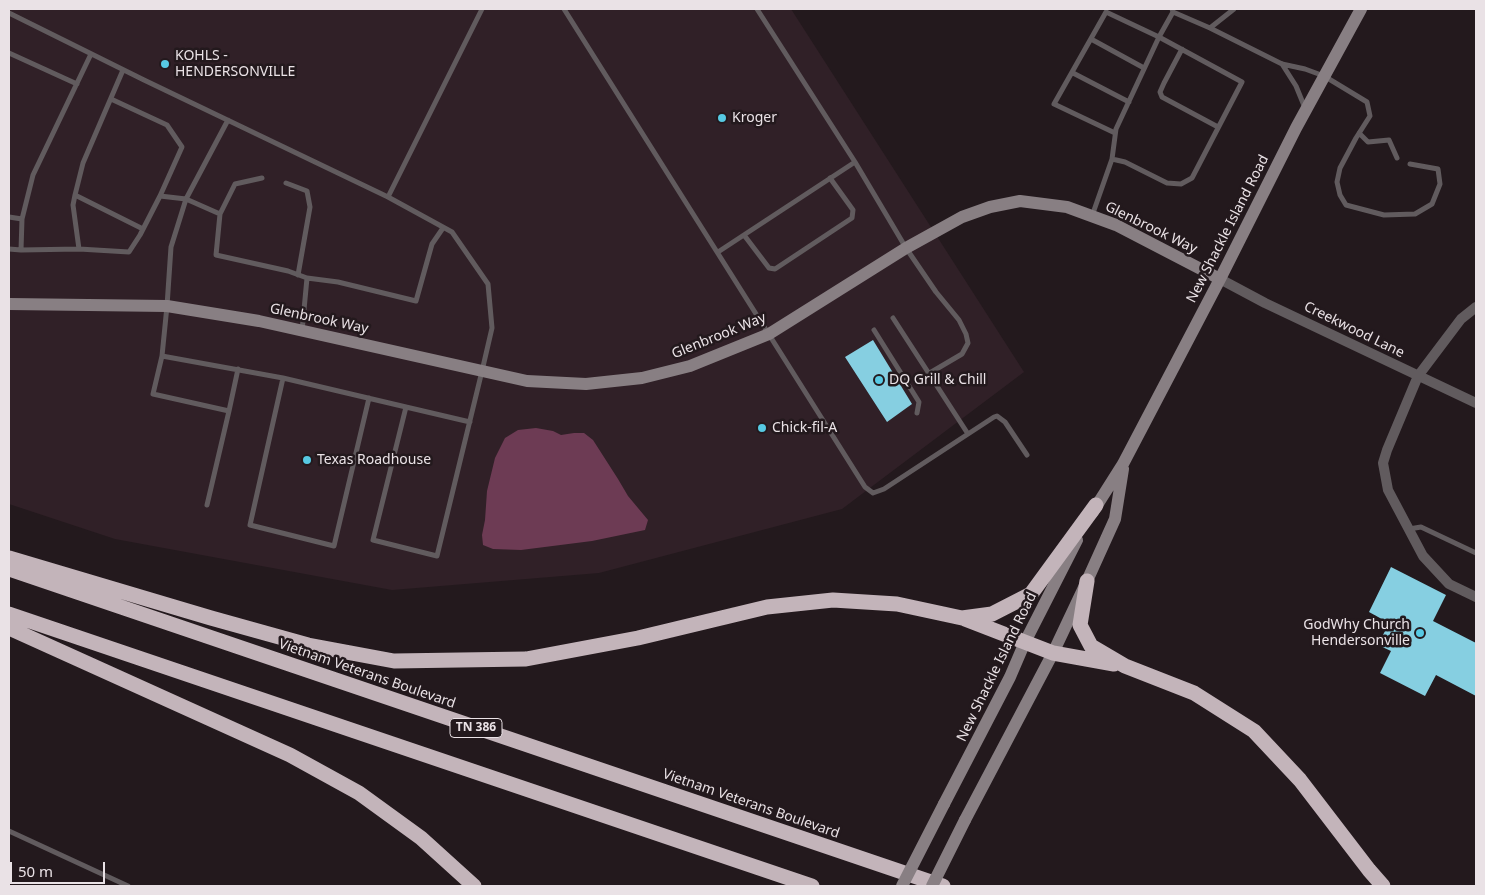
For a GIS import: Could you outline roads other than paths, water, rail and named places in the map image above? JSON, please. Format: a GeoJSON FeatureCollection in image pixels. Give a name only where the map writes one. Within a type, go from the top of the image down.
{"type":"FeatureCollection","features":[{"type":"Feature","properties":{"kind":"highway"},"geometry":{"type":"LineString","coordinates":[[962,618],[992,614],[1031,594],[1096,505]]}},
{"type":"Feature","properties":{"kind":"highway"},"geometry":{"type":"LineString","coordinates":[[9,558],[308,645],[394,661],[526,659],[638,638],[767,607],[833,600],[897,604],[962,618],[1053,653],[1126,666]]}},
{"type":"Feature","properties":{"kind":"highway","name":"Vietnam Veterans Boulevard"},"geometry":{"type":"LineString","coordinates":[[9,569],[943,886]]}},
{"type":"Feature","properties":{"kind":"highway"},"geometry":{"type":"LineString","coordinates":[[1087,581],[1080,625],[1090,646],[1126,666],[1194,693],[1254,731],[1300,780],[1383,886]]}},
{"type":"Feature","properties":{"kind":"highway"},"geometry":{"type":"LineString","coordinates":[[9,614],[812,886]]}},
{"type":"Feature","properties":{"kind":"highway"},"geometry":{"type":"LineString","coordinates":[[9,628],[290,755],[359,793],[421,838],[474,886]]}},
{"type":"Feature","properties":{"kind":"main road","name":"New Shackle Island Road"},"geometry":{"type":"LineString","coordinates":[[902,886],[1010,677],[1025,642],[1064,564],[1096,505],[1123,464],[1306,110],[1362,9]]}},
{"type":"Feature","properties":{"kind":"main road","name":"Glenbrook Way"},"geometry":{"type":"LineString","coordinates":[[9,304],[168,306],[258,321],[527,381],[586,384],[642,378],[690,366],[769,334],[906,248],[962,216],[1020,202],[1067,207],[1116,225],[1220,279]]}},
{"type":"Feature","properties":{"kind":"main road","name":"New Shackle Island Road"},"geometry":{"type":"LineString","coordinates":[[932,886],[1053,653],[1087,581],[1115,519],[1123,464]]}},
{"type":"Feature","properties":{"kind":"street","name":"Creekwood Lane"},"geometry":{"type":"LineString","coordinates":[[1220,279],[1265,303],[1476,403]]}},
{"type":"Feature","properties":{"kind":"street"},"geometry":{"type":"LineString","coordinates":[[1476,308],[1461,320],[1418,376],[1383,463],[1388,490],[1423,556],[1449,584],[1476,596]]}},
{"type":"Feature","properties":{"kind":"lane"},"geometry":{"type":"LineString","coordinates":[[388,196],[482,9]]}},
{"type":"Feature","properties":{"kind":"lane"},"geometry":{"type":"LineString","coordinates":[[564,9],[865,487],[874,493],[884,489],[997,416],[1006,422],[1027,455]]}},
{"type":"Feature","properties":{"kind":"lane"},"geometry":{"type":"LineString","coordinates":[[757,9],[855,162],[906,248],[936,292],[959,320],[968,342],[962,354],[928,374]]}},
{"type":"Feature","properties":{"kind":"lane"},"geometry":{"type":"LineString","coordinates":[[1210,28],[1234,9]]}},
{"type":"Feature","properties":{"kind":"lane"},"geometry":{"type":"LineString","coordinates":[[1091,216],[1112,159],[1116,129],[1173,10],[1282,64],[1305,69],[1324,76],[1367,102],[1370,116],[1340,168],[1337,182],[1340,195],[1346,205],[1384,215],[1415,214],[1432,204],[1440,184],[1438,169],[1410,164]]}},
{"type":"Feature","properties":{"kind":"lane"},"geometry":{"type":"LineString","coordinates":[[1112,159],[1126,162],[1167,183],[1180,184],[1192,178],[1242,82],[1159,37],[1106,12],[1054,104],[1116,133]]}},
{"type":"Feature","properties":{"kind":"lane"},"geometry":{"type":"LineString","coordinates":[[9,13],[123,70],[388,196],[452,232],[488,284],[492,328],[437,556],[373,540],[406,407]]}},
{"type":"Feature","properties":{"kind":"lane"},"geometry":{"type":"LineString","coordinates":[[1091,40],[1144,68]]}},
{"type":"Feature","properties":{"kind":"lane"},"geometry":{"type":"LineString","coordinates":[[1182,49],[1160,92],[1162,97],[1218,127]]}},
{"type":"Feature","properties":{"kind":"lane"},"geometry":{"type":"LineString","coordinates":[[9,53],[78,84]]}},
{"type":"Feature","properties":{"kind":"lane"},"geometry":{"type":"LineString","coordinates":[[21,250],[22,220],[33,175],[91,54]]}},
{"type":"Feature","properties":{"kind":"lane"},"geometry":{"type":"LineString","coordinates":[[1282,64],[1296,86],[1306,110]]}},
{"type":"Feature","properties":{"kind":"lane"},"geometry":{"type":"LineString","coordinates":[[79,249],[73,205],[75,195],[83,163],[123,70]]}},
{"type":"Feature","properties":{"kind":"lane"},"geometry":{"type":"LineString","coordinates":[[1072,73],[1129,102]]}},
{"type":"Feature","properties":{"kind":"lane"},"geometry":{"type":"LineString","coordinates":[[9,249],[79,249],[129,252],[160,196],[182,147],[167,125],[111,99]]}},
{"type":"Feature","properties":{"kind":"lane"},"geometry":{"type":"LineString","coordinates":[[228,120],[186,199],[171,247],[168,306],[162,356],[153,394],[229,411]]}},
{"type":"Feature","properties":{"kind":"lane"},"geometry":{"type":"LineString","coordinates":[[1359,133],[1368,142],[1389,140],[1397,158]]}},
{"type":"Feature","properties":{"kind":"lane"},"geometry":{"type":"LineString","coordinates":[[718,252],[855,162]]}},
{"type":"Feature","properties":{"kind":"lane"},"geometry":{"type":"LineString","coordinates":[[262,178],[235,184],[220,214],[216,255],[288,271],[308,278],[338,282],[416,302],[432,244],[444,228]]}},
{"type":"Feature","properties":{"kind":"lane"},"geometry":{"type":"LineString","coordinates":[[744,234],[769,268],[775,269],[852,218],[853,210],[830,178]]}},
{"type":"Feature","properties":{"kind":"lane"},"geometry":{"type":"LineString","coordinates":[[286,183],[307,191],[310,206],[298,275]]}},
{"type":"Feature","properties":{"kind":"lane"},"geometry":{"type":"LineString","coordinates":[[75,195],[143,229]]}},
{"type":"Feature","properties":{"kind":"lane"},"geometry":{"type":"LineString","coordinates":[[160,196],[186,199],[220,214]]}},
{"type":"Feature","properties":{"kind":"lane"},"geometry":{"type":"LineString","coordinates":[[9,217],[22,220]]}},
{"type":"Feature","properties":{"kind":"lane"},"geometry":{"type":"LineString","coordinates":[[302,331],[308,278]]}},
{"type":"Feature","properties":{"kind":"lane"},"geometry":{"type":"LineString","coordinates":[[893,318],[968,434]]}},
{"type":"Feature","properties":{"kind":"lane"},"geometry":{"type":"LineString","coordinates":[[874,330],[919,402],[917,413]]}},
{"type":"Feature","properties":{"kind":"lane"},"geometry":{"type":"LineString","coordinates":[[162,356],[283,378],[470,422]]}},
{"type":"Feature","properties":{"kind":"lane"},"geometry":{"type":"LineString","coordinates":[[207,505],[238,369]]}},
{"type":"Feature","properties":{"kind":"lane"},"geometry":{"type":"LineString","coordinates":[[283,378],[250,525],[334,546],[369,398]]}},
{"type":"Feature","properties":{"kind":"lane"},"geometry":{"type":"LineString","coordinates":[[1408,529],[1422,527],[1476,553]]}},
{"type":"Feature","properties":{"kind":"lane"},"geometry":{"type":"LineString","coordinates":[[9,832],[128,886]]}},
{"type":"Feature","properties":{"kind":"place","name":"KOHLS - HENDERSONVILLE"},"geometry":{"type":"Point","coordinates":[165,64]}},
{"type":"Feature","properties":{"kind":"place","name":"Kroger"},"geometry":{"type":"Point","coordinates":[722,118]}},
{"type":"Feature","properties":{"kind":"place","name":"DQ Grill & Chill"},"geometry":{"type":"Point","coordinates":[879,380]}},
{"type":"Feature","properties":{"kind":"place","name":"Chick-fil-A"},"geometry":{"type":"Point","coordinates":[762,428]}},
{"type":"Feature","properties":{"kind":"place","name":"Texas Roadhouse"},"geometry":{"type":"Point","coordinates":[307,460]}},
{"type":"Feature","properties":{"kind":"place","name":"GodWhy Church Hendersonville"},"geometry":{"type":"Point","coordinates":[1420,633]}}]}
